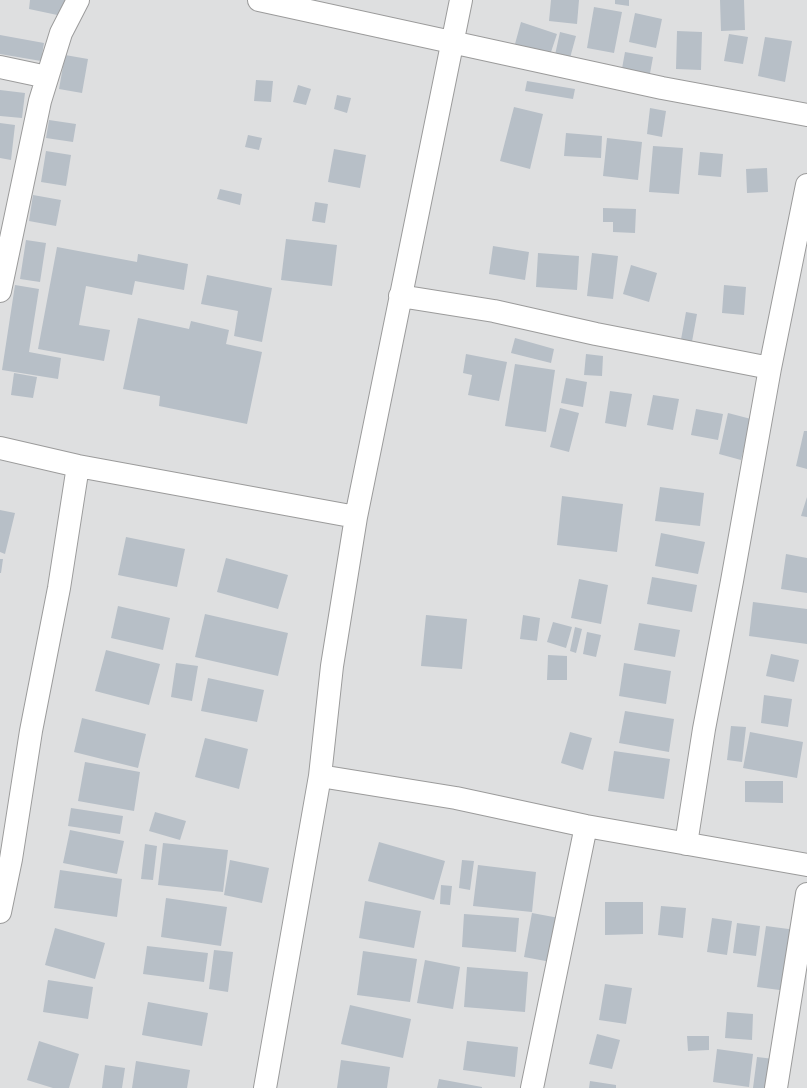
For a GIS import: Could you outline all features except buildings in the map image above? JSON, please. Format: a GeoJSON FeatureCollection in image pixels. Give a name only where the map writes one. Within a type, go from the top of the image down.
{"type":"FeatureCollection","features":[{"type":"Feature","properties":{"kind":"street"},"geometry":{"type":"LineString","coordinates":[[0,291],[40,101],[61,33],[78,0]]}},
{"type":"Feature","properties":{"kind":"street"},"geometry":{"type":"LineString","coordinates":[[259,0],[662,88],[807,115]]}},
{"type":"Feature","properties":{"kind":"street"},"geometry":{"type":"LineString","coordinates":[[265,1088],[320,776],[332,666],[356,517],[461,0]]}},
{"type":"Feature","properties":{"kind":"street"},"geometry":{"type":"LineString","coordinates":[[0,68],[47,77]]}},
{"type":"Feature","properties":{"kind":"street"},"geometry":{"type":"LineString","coordinates":[[686,844],[704,728],[770,368],[807,185]]}},
{"type":"Feature","properties":{"kind":"street"},"geometry":{"type":"LineString","coordinates":[[400,296],[494,311],[596,334],[770,368]]}},
{"type":"Feature","properties":{"kind":"street"},"geometry":{"type":"LineString","coordinates":[[0,448],[78,466],[356,517]]}},
{"type":"Feature","properties":{"kind":"street"},"geometry":{"type":"LineString","coordinates":[[0,912],[11,859],[31,731],[58,588],[78,466]]}},
{"type":"Feature","properties":{"kind":"street"},"geometry":{"type":"LineString","coordinates":[[320,776],[456,798],[586,826],[807,865]]}},
{"type":"Feature","properties":{"kind":"street"},"geometry":{"type":"LineString","coordinates":[[532,1088],[586,826]]}},
{"type":"Feature","properties":{"kind":"street"},"geometry":{"type":"LineString","coordinates":[[776,1088],[807,894]]}},
{"type":"Feature","properties":{"kind":"shaded area"},"geometry":{"type":"Polygon","coordinates":[[[0,0],[807,0],[807,1088],[0,1088],[0,0]]]}}]}
